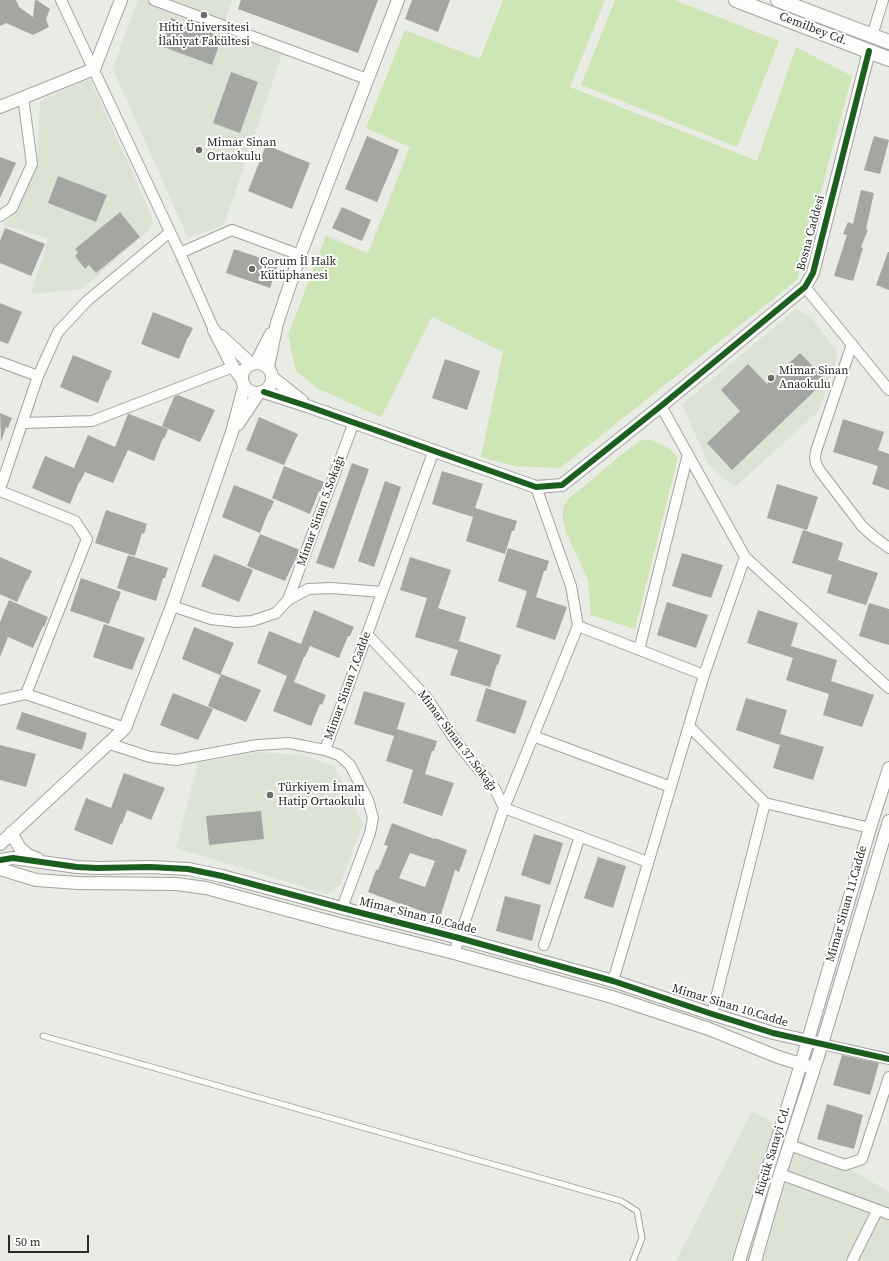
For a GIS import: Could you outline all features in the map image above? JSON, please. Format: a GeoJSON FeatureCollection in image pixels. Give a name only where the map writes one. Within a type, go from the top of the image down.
{"type":"FeatureCollection","features":[{"type":"Feature","properties":{"kind":"main road","name":"Cemilbey Cd."},"geometry":{"type":"LineString","coordinates":[[736,0],[889,58]]}},
{"type":"Feature","properties":{"kind":"main road","name":"Cemilbey Cd."},"geometry":{"type":"LineString","coordinates":[[778,0],[889,42]]}},
{"type":"Feature","properties":{"kind":"street"},"geometry":{"type":"LineString","coordinates":[[61,0],[180,253],[214,330],[233,367],[250,392],[261,393],[307,406],[536,487],[571,586],[578,626],[504,808],[454,953]]}},
{"type":"Feature","properties":{"kind":"street"},"geometry":{"type":"LineString","coordinates":[[0,108],[23,97],[94,69],[120,0]]}},
{"type":"Feature","properties":{"kind":"street"},"geometry":{"type":"LineString","coordinates":[[154,0],[367,79]]}},
{"type":"Feature","properties":{"kind":"street"},"geometry":{"type":"LineString","coordinates":[[232,432],[261,393],[269,389],[272,384],[270,372],[277,322],[300,255],[398,0]]}},
{"type":"Feature","properties":{"kind":"street"},"geometry":{"type":"LineString","coordinates":[[872,36],[883,0]]}},
{"type":"Feature","properties":{"kind":"street","name":"Bosna Caddesi"},"geometry":{"type":"LineString","coordinates":[[536,487],[562,485],[661,406],[804,287],[813,273],[869,51]]}},
{"type":"Feature","properties":{"kind":"street"},"geometry":{"type":"LineString","coordinates":[[0,216],[12,208],[32,164],[23,97]]}},
{"type":"Feature","properties":{"kind":"street"},"geometry":{"type":"LineString","coordinates":[[180,253],[232,230],[300,255]]}},
{"type":"Feature","properties":{"kind":"street"},"geometry":{"type":"LineString","coordinates":[[26,694],[87,539],[75,521],[0,490],[38,376],[58,332],[87,301],[170,232]]}},
{"type":"Feature","properties":{"kind":"street"},"geometry":{"type":"LineString","coordinates":[[804,287],[889,388]]}},
{"type":"Feature","properties":{"kind":"street"},"geometry":{"type":"LineString","coordinates":[[0,844],[107,743],[125,728],[172,606],[232,432],[243,382],[244,370],[253,363],[277,322]]}},
{"type":"Feature","properties":{"kind":"street"},"geometry":{"type":"LineString","coordinates":[[214,330],[253,363],[262,364],[307,406]]}},
{"type":"Feature","properties":{"kind":"street"},"geometry":{"type":"LineString","coordinates":[[852,344],[816,451],[816,464],[862,526],[889,548]]}},
{"type":"Feature","properties":{"kind":"street"},"geometry":{"type":"LineString","coordinates":[[0,362],[38,376]]}},
{"type":"Feature","properties":{"kind":"street"},"geometry":{"type":"LineString","coordinates":[[23,423],[92,421],[233,367]]}},
{"type":"Feature","properties":{"kind":"street"},"geometry":{"type":"LineString","coordinates":[[661,406],[745,556],[889,688]]}},
{"type":"Feature","properties":{"kind":"street","name":"Mimar Sinan 5.Sokağı"},"geometry":{"type":"LineString","coordinates":[[288,600],[354,422]]}},
{"type":"Feature","properties":{"kind":"street","name":"Mimar Sinan 7.Cadde"},"geometry":{"type":"LineString","coordinates":[[342,908],[370,833],[373,818],[368,800],[350,765],[339,755],[325,750],[434,450]]}},
{"type":"Feature","properties":{"kind":"street"},"geometry":{"type":"LineString","coordinates":[[639,650],[688,454]]}},
{"type":"Feature","properties":{"kind":"street"},"geometry":{"type":"LineString","coordinates":[[613,981],[704,675],[745,556]]}},
{"type":"Feature","properties":{"kind":"street"},"geometry":{"type":"LineString","coordinates":[[172,606],[211,619],[236,622],[252,621],[276,613],[288,600],[308,589],[331,588],[382,592]]}},
{"type":"Feature","properties":{"kind":"street"},"geometry":{"type":"LineString","coordinates":[[578,626],[704,675]]}},
{"type":"Feature","properties":{"kind":"street","name":"Mimar Sinan 37.Sokağı"},"geometry":{"type":"LineString","coordinates":[[367,634],[427,698],[457,743],[495,789],[504,808]]}},
{"type":"Feature","properties":{"kind":"street"},"geometry":{"type":"LineString","coordinates":[[0,700],[26,694],[125,728]]}},
{"type":"Feature","properties":{"kind":"street"},"geometry":{"type":"LineString","coordinates":[[689,726],[765,803],[870,828]]}},
{"type":"Feature","properties":{"kind":"street"},"geometry":{"type":"LineString","coordinates":[[533,736],[671,788]]}},
{"type":"Feature","properties":{"kind":"street"},"geometry":{"type":"LineString","coordinates":[[107,743],[150,757],[176,760],[257,746],[289,744],[325,750]]}},
{"type":"Feature","properties":{"kind":"street","name":"Mimar Sinan 11.Cadde"},"geometry":{"type":"LineString","coordinates":[[807,1040],[889,768]]}},
{"type":"Feature","properties":{"kind":"street"},"geometry":{"type":"LineString","coordinates":[[712,1014],[765,803]]}},
{"type":"Feature","properties":{"kind":"street"},"geometry":{"type":"LineString","coordinates":[[504,808],[648,862]]}},
{"type":"Feature","properties":{"kind":"street","name":"Mimar Sinan 11.Cadde"},"geometry":{"type":"LineString","coordinates":[[822,1044],[889,820]]}},
{"type":"Feature","properties":{"kind":"street"},"geometry":{"type":"LineString","coordinates":[[11,833],[20,848],[28,855],[44,863]]}},
{"type":"Feature","properties":{"kind":"street"},"geometry":{"type":"LineString","coordinates":[[544,945],[580,836]]}},
{"type":"Feature","properties":{"kind":"street","name":"Mimar Sinan 10.Cadde"},"geometry":{"type":"LineString","coordinates":[[0,860],[14,858],[44,863],[97,868],[150,866],[188,869],[222,876],[459,938],[613,981],[773,1033],[822,1044]]}},
{"type":"Feature","properties":{"kind":"street"},"geometry":{"type":"LineString","coordinates":[[0,869],[36,880],[78,883],[176,884],[206,888],[454,953],[612,997],[709,1029],[778,1057],[814,1068]]}},
{"type":"Feature","properties":{"kind":"street","name":"Küçük Sanayi Cd."},"geometry":{"type":"LineString","coordinates":[[739,1261],[801,1064],[807,1040]]}},
{"type":"Feature","properties":{"kind":"street"},"geometry":{"type":"LineString","coordinates":[[822,1044],[889,1059]]}},
{"type":"Feature","properties":{"kind":"street","name":"Küçük Sanayi Cd."},"geometry":{"type":"LineString","coordinates":[[755,1261],[780,1174],[822,1044]]}},
{"type":"Feature","properties":{"kind":"street"},"geometry":{"type":"LineString","coordinates":[[789,1145],[845,1164],[862,1159],[889,1077]]}},
{"type":"Feature","properties":{"kind":"street"},"geometry":{"type":"LineString","coordinates":[[780,1174],[877,1211],[889,1214]]}},
{"type":"Feature","properties":{"kind":"street"},"geometry":{"type":"LineString","coordinates":[[852,1261],[877,1211]]}},
{"type":"Feature","properties":{"kind":"lane"},"geometry":{"type":"LineString","coordinates":[[44,1036],[621,1201],[637,1211],[642,1238],[634,1261]]}},
{"type":"Feature","properties":{"kind":"shaded area","name":"Mimar Sinan Ortaokulu"},"geometry":{"type":"Polygon","coordinates":[[[138,0],[232,0],[222,31],[282,54],[224,225],[188,238],[115,74],[114,64],[138,0]]]}},
{"type":"Feature","properties":{"kind":"shaded area"},"geometry":{"type":"Polygon","coordinates":[[[90,79],[152,216],[152,224],[150,229],[83,289],[31,294],[48,239],[2,224],[17,212],[37,166],[40,101],[90,79]]]}},
{"type":"Feature","properties":{"kind":"shaded area","name":"Mimar Sinan Anaokulu"},"geometry":{"type":"Polygon","coordinates":[[[796,309],[810,316],[838,353],[819,411],[735,487],[709,466],[682,404],[796,309]]]}},
{"type":"Feature","properties":{"kind":"shaded area","name":"Türkiyem İmam Hatip Ortaokulu"},"geometry":{"type":"Polygon","coordinates":[[[259,752],[302,755],[335,767],[363,824],[340,885],[327,894],[176,848],[198,763],[259,752]]]}},
{"type":"Feature","properties":{"kind":"shaded area"},"geometry":{"type":"Polygon","coordinates":[[[752,1111],[889,1192],[889,1261],[676,1261],[752,1111]]]}},
{"type":"Feature","properties":{"kind":"green space"},"geometry":{"type":"Polygon","coordinates":[[[503,0],[605,0],[570,87],[757,161],[796,47],[852,76],[797,280],[560,468],[515,466],[481,457],[503,352],[432,317],[381,417],[317,388],[296,371],[288,335],[326,236],[368,253],[410,147],[366,128],[405,30],[480,59],[503,0]]]}},
{"type":"Feature","properties":{"kind":"green space"},"geometry":{"type":"Polygon","coordinates":[[[615,0],[675,0],[779,41],[737,147],[581,85],[615,0]]]}},
{"type":"Feature","properties":{"kind":"green space"},"geometry":{"type":"Polygon","coordinates":[[[648,439],[668,448],[678,457],[635,629],[591,615],[588,580],[566,532],[563,518],[563,507],[568,499],[630,448],[640,441],[648,439]]]}},
{"type":"Feature","properties":{"kind":"building"},"geometry":{"type":"Polygon","coordinates":[[[0,0],[16,0],[19,7],[33,17],[35,0],[37,0],[50,9],[46,19],[49,27],[33,35],[6,23],[0,26],[0,0]]]}},
{"type":"Feature","properties":{"kind":"building"},"geometry":{"type":"Polygon","coordinates":[[[241,0],[378,0],[358,53],[238,9],[241,0]]]}},
{"type":"Feature","properties":{"kind":"building"},"geometry":{"type":"Polygon","coordinates":[[[412,0],[450,0],[438,32],[405,19],[412,0]]]}},
{"type":"Feature","properties":{"kind":"building"},"geometry":{"type":"Polygon","coordinates":[[[171,18],[222,37],[212,65],[161,46],[171,18]]]}},
{"type":"Feature","properties":{"kind":"building"},"geometry":{"type":"Polygon","coordinates":[[[231,72],[258,82],[240,133],[213,123],[231,72]]]}},
{"type":"Feature","properties":{"kind":"building"},"geometry":{"type":"Polygon","coordinates":[[[367,136],[399,150],[377,202],[345,189],[367,136]]]}},
{"type":"Feature","properties":{"kind":"building"},"geometry":{"type":"Polygon","coordinates":[[[874,136],[889,140],[880,174],[864,170],[874,136]]]}},
{"type":"Feature","properties":{"kind":"building"},"geometry":{"type":"Polygon","coordinates":[[[266,145],[310,163],[292,209],[248,191],[266,145]]]}},
{"type":"Feature","properties":{"kind":"building"},"geometry":{"type":"Polygon","coordinates":[[[0,157],[16,163],[0,198],[0,157]]]}},
{"type":"Feature","properties":{"kind":"building"},"geometry":{"type":"Polygon","coordinates":[[[58,176],[107,195],[96,222],[48,203],[58,176]]]}},
{"type":"Feature","properties":{"kind":"building"},"geometry":{"type":"Polygon","coordinates":[[[861,190],[874,193],[866,229],[868,230],[861,247],[863,248],[853,281],[834,276],[847,235],[843,234],[848,222],[853,224],[861,190]]]}},
{"type":"Feature","properties":{"kind":"building"},"geometry":{"type":"Polygon","coordinates":[[[342,207],[371,220],[362,241],[332,228],[342,207]]]}},
{"type":"Feature","properties":{"kind":"building"},"geometry":{"type":"Polygon","coordinates":[[[120,212],[140,237],[96,273],[89,265],[85,269],[75,256],[78,253],[75,249],[120,212]]]}},
{"type":"Feature","properties":{"kind":"building"},"geometry":{"type":"Polygon","coordinates":[[[5,228],[45,244],[31,276],[0,263],[0,241],[5,228]]]}},
{"type":"Feature","properties":{"kind":"building","name":"Çorum İl Halk Kütüphanesi"},"geometry":{"type":"Polygon","coordinates":[[[234,249],[278,264],[270,288],[226,273],[234,249]]]}},
{"type":"Feature","properties":{"kind":"building"},"geometry":{"type":"Polygon","coordinates":[[[889,252],[889,290],[876,285],[889,252]]]}},
{"type":"Feature","properties":{"kind":"building"},"geometry":{"type":"Polygon","coordinates":[[[0,303],[22,312],[8,344],[0,341],[0,303]]]}},
{"type":"Feature","properties":{"kind":"building"},"geometry":{"type":"Polygon","coordinates":[[[153,312],[193,328],[179,359],[141,344],[153,312]]]}},
{"type":"Feature","properties":{"kind":"building"},"geometry":{"type":"Polygon","coordinates":[[[800,353],[826,380],[732,470],[707,443],[740,411],[721,390],[748,364],[767,384],[800,353]]]}},
{"type":"Feature","properties":{"kind":"building"},"geometry":{"type":"Polygon","coordinates":[[[73,355],[112,371],[98,403],[60,387],[73,355]]]}},
{"type":"Feature","properties":{"kind":"building"},"geometry":{"type":"Polygon","coordinates":[[[445,359],[480,371],[467,410],[432,398],[445,359]]]}},
{"type":"Feature","properties":{"kind":"building"},"geometry":{"type":"Polygon","coordinates":[[[178,395],[215,410],[200,442],[162,426],[174,397],[178,395]]]}},
{"type":"Feature","properties":{"kind":"building"},"geometry":{"type":"Polygon","coordinates":[[[0,413],[12,418],[8,428],[6,427],[1,442],[0,413]]]}},
{"type":"Feature","properties":{"kind":"building"},"geometry":{"type":"Polygon","coordinates":[[[128,414],[168,429],[154,461],[128,450],[113,483],[85,472],[70,504],[32,488],[45,456],[74,468],[88,435],[115,447],[128,414]]]}},
{"type":"Feature","properties":{"kind":"building"},"geometry":{"type":"Polygon","coordinates":[[[259,417],[298,434],[284,465],[246,450],[259,417]]]}},
{"type":"Feature","properties":{"kind":"building"},"geometry":{"type":"Polygon","coordinates":[[[843,419],[884,432],[878,450],[889,454],[889,490],[872,484],[878,466],[833,452],[843,419]]]}},
{"type":"Feature","properties":{"kind":"building"},"geometry":{"type":"Polygon","coordinates":[[[352,463],[369,469],[334,569],[316,563],[352,463]]]}},
{"type":"Feature","properties":{"kind":"building"},"geometry":{"type":"Polygon","coordinates":[[[284,466],[324,482],[310,514],[272,498],[284,466]]]}},
{"type":"Feature","properties":{"kind":"building"},"geometry":{"type":"Polygon","coordinates":[[[442,471],[483,484],[475,508],[517,521],[514,531],[512,531],[505,554],[466,541],[473,517],[432,504],[442,471]]]}},
{"type":"Feature","properties":{"kind":"building"},"geometry":{"type":"Polygon","coordinates":[[[385,481],[401,487],[374,567],[358,561],[385,481]]]}},
{"type":"Feature","properties":{"kind":"building"},"geometry":{"type":"Polygon","coordinates":[[[777,484],[818,497],[807,530],[767,518],[777,484]]]}},
{"type":"Feature","properties":{"kind":"building"},"geometry":{"type":"Polygon","coordinates":[[[234,485],[274,501],[260,533],[222,517],[234,485]]]}},
{"type":"Feature","properties":{"kind":"building"},"geometry":{"type":"Polygon","coordinates":[[[106,510],[147,524],[144,534],[142,533],[135,556],[95,543],[106,510]]]}},
{"type":"Feature","properties":{"kind":"building"},"geometry":{"type":"Polygon","coordinates":[[[803,530],[843,543],[838,560],[878,573],[866,605],[827,593],[832,575],[792,563],[803,530]]]}},
{"type":"Feature","properties":{"kind":"building"},"geometry":{"type":"Polygon","coordinates":[[[260,534],[300,550],[285,581],[247,566],[260,534]]]}},
{"type":"Feature","properties":{"kind":"building"},"geometry":{"type":"Polygon","coordinates":[[[508,548],[549,561],[546,571],[544,571],[536,597],[567,607],[555,640],[516,627],[527,591],[498,581],[508,548]]]}},
{"type":"Feature","properties":{"kind":"building"},"geometry":{"type":"Polygon","coordinates":[[[682,553],[723,565],[711,598],[672,586],[682,553]]]}},
{"type":"Feature","properties":{"kind":"building"},"geometry":{"type":"Polygon","coordinates":[[[214,554],[253,570],[239,602],[201,586],[214,554]]]}},
{"type":"Feature","properties":{"kind":"building"},"geometry":{"type":"Polygon","coordinates":[[[128,555],[168,568],[165,578],[163,578],[156,601],[117,588],[128,555]]]}},
{"type":"Feature","properties":{"kind":"building"},"geometry":{"type":"Polygon","coordinates":[[[0,557],[32,571],[17,602],[0,594],[0,557]]]}},
{"type":"Feature","properties":{"kind":"building"},"geometry":{"type":"Polygon","coordinates":[[[410,557],[451,570],[438,608],[466,617],[459,641],[501,655],[490,687],[450,675],[458,650],[415,637],[427,598],[400,590],[410,557]]]}},
{"type":"Feature","properties":{"kind":"building"},"geometry":{"type":"Polygon","coordinates":[[[81,578],[121,592],[109,624],[70,611],[81,578]]]}},
{"type":"Feature","properties":{"kind":"building"},"geometry":{"type":"Polygon","coordinates":[[[9,600],[48,617],[33,648],[8,637],[0,657],[0,622],[9,600]]]}},
{"type":"Feature","properties":{"kind":"building"},"geometry":{"type":"Polygon","coordinates":[[[667,602],[708,615],[696,648],[657,635],[667,602]]]}},
{"type":"Feature","properties":{"kind":"building"},"geometry":{"type":"Polygon","coordinates":[[[869,603],[889,609],[889,645],[859,636],[869,603]]]}},
{"type":"Feature","properties":{"kind":"building"},"geometry":{"type":"Polygon","coordinates":[[[314,610],[354,627],[350,636],[348,636],[339,658],[310,646],[304,657],[294,682],[326,695],[322,705],[320,704],[311,726],[273,711],[287,676],[257,663],[269,631],[301,644],[314,610]]]}},
{"type":"Feature","properties":{"kind":"building"},"geometry":{"type":"Polygon","coordinates":[[[758,610],[798,623],[791,646],[837,660],[831,681],[874,695],[862,727],[823,715],[829,694],[786,680],[793,658],[747,643],[758,610]]]}},
{"type":"Feature","properties":{"kind":"building"},"geometry":{"type":"Polygon","coordinates":[[[104,624],[145,638],[132,670],[93,657],[104,624]]]}},
{"type":"Feature","properties":{"kind":"building"},"geometry":{"type":"Polygon","coordinates":[[[194,627],[234,643],[220,675],[182,659],[194,627]]]}},
{"type":"Feature","properties":{"kind":"building"},"geometry":{"type":"Polygon","coordinates":[[[221,674],[261,690],[246,722],[208,706],[221,674]]]}},
{"type":"Feature","properties":{"kind":"building"},"geometry":{"type":"Polygon","coordinates":[[[486,688],[527,701],[515,734],[476,721],[486,688]]]}},
{"type":"Feature","properties":{"kind":"building"},"geometry":{"type":"Polygon","coordinates":[[[364,691],[405,703],[397,729],[437,741],[434,751],[432,751],[425,774],[454,783],[442,816],[403,803],[413,770],[386,761],[394,736],[354,724],[364,691]]]}},
{"type":"Feature","properties":{"kind":"building"},"geometry":{"type":"Polygon","coordinates":[[[173,693],[213,709],[198,740],[160,725],[173,693]]]}},
{"type":"Feature","properties":{"kind":"building"},"geometry":{"type":"Polygon","coordinates":[[[746,698],[787,710],[780,734],[824,747],[813,780],[773,768],[780,745],[736,730],[746,698]]]}},
{"type":"Feature","properties":{"kind":"building"},"geometry":{"type":"Polygon","coordinates":[[[22,712],[87,733],[82,750],[16,729],[22,712]]]}},
{"type":"Feature","properties":{"kind":"building"},"geometry":{"type":"Polygon","coordinates":[[[0,745],[36,754],[26,787],[0,780],[0,745]]]}},
{"type":"Feature","properties":{"kind":"building"},"geometry":{"type":"Polygon","coordinates":[[[124,773],[165,788],[151,820],[127,810],[112,845],[74,830],[86,798],[111,808],[124,773]]]}},
{"type":"Feature","properties":{"kind":"building"},"geometry":{"type":"Polygon","coordinates":[[[261,811],[264,839],[209,845],[206,816],[261,811]]]}},
{"type":"Feature","properties":{"kind":"building"},"geometry":{"type":"Polygon","coordinates":[[[392,823],[467,850],[459,872],[455,870],[440,918],[368,892],[376,870],[378,870],[388,846],[384,845],[392,823]],[[410,853],[399,878],[425,887],[435,861],[410,853]]]}},
{"type":"Feature","properties":{"kind":"building"},"geometry":{"type":"Polygon","coordinates":[[[534,834],[563,843],[550,885],[521,875],[534,834]]]}},
{"type":"Feature","properties":{"kind":"building"},"geometry":{"type":"Polygon","coordinates":[[[598,857],[626,866],[613,908],[584,898],[598,857]]]}},
{"type":"Feature","properties":{"kind":"building"},"geometry":{"type":"Polygon","coordinates":[[[505,896],[541,905],[532,941],[496,931],[505,896]]]}},
{"type":"Feature","properties":{"kind":"building"},"geometry":{"type":"Polygon","coordinates":[[[842,1055],[879,1063],[870,1095],[833,1085],[842,1055]]]}},
{"type":"Feature","properties":{"kind":"building"},"geometry":{"type":"Polygon","coordinates":[[[827,1104],[863,1115],[854,1149],[817,1139],[827,1104]]]}},
{"type":"Feature","properties":{"kind":"cycle path"},"geometry":{"type":"LineString","coordinates":[[264,392],[536,487],[562,485],[661,406],[805,287],[813,273],[869,51]]}},
{"type":"Feature","properties":{"kind":"cycle path"},"geometry":{"type":"LineString","coordinates":[[0,860],[13,858],[77,867],[97,868],[150,867],[188,869],[222,876],[459,938],[613,981],[773,1033],[889,1059]]}},
{"type":"Feature","properties":{"kind":"place","name":"Hitit Üniversitesi İlahiyat Fakültesi"},"geometry":{"type":"Point","coordinates":[204,15]}},
{"type":"Feature","properties":{"kind":"place","name":"Mimar Sinan Ortaokulu"},"geometry":{"type":"Point","coordinates":[199,150]}},
{"type":"Feature","properties":{"kind":"place","name":"Çorum İl Halk Kütüphanesi"},"geometry":{"type":"Point","coordinates":[252,269]}},
{"type":"Feature","properties":{"kind":"place","name":"Mimar Sinan Anaokulu"},"geometry":{"type":"Point","coordinates":[771,378]}},
{"type":"Feature","properties":{"kind":"place","name":"Türkiyem İmam Hatip Ortaokulu"},"geometry":{"type":"Point","coordinates":[270,795]}}]}
